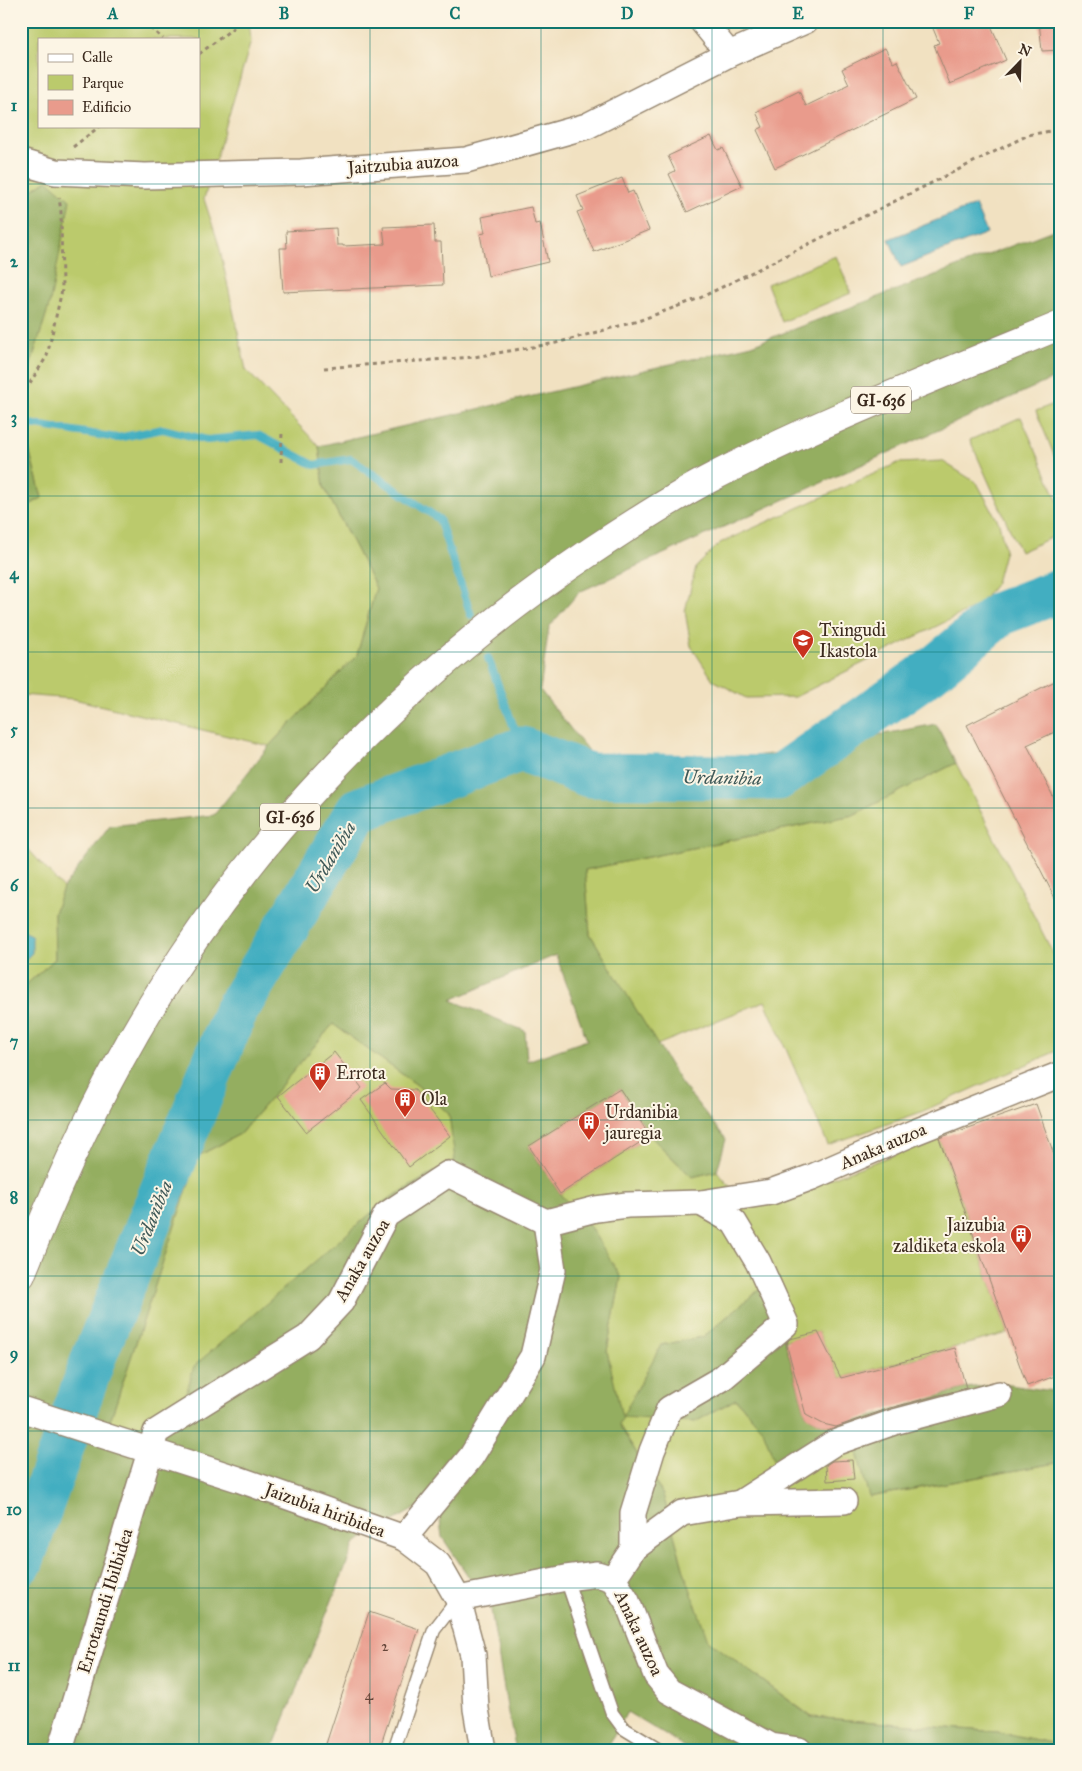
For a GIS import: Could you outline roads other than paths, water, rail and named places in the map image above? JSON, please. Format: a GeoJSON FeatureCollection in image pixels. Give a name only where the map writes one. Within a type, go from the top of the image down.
{"type":"FeatureCollection","features":[{"type":"Feature","properties":{"kind":"main road","name":"GI-636"},"geometry":{"type":"LineString","coordinates":[[21,1275],[49,1202],[83,1129],[120,1059],[162,988],[209,920],[255,859],[304,800],[352,748],[404,698],[475,636],[552,578],[628,527],[704,482],[812,429],[1061,325]]}},
{"type":"Feature","properties":{"kind":"street"},"geometry":{"type":"LineString","coordinates":[[702,21],[729,54]]}},
{"type":"Feature","properties":{"kind":"street","name":"Jaitzubia auzoa"},"geometry":{"type":"LineString","coordinates":[[21,162],[55,172],[145,176],[300,172],[466,160],[587,126],[729,54],[805,21]]}},
{"type":"Feature","properties":{"kind":"street","name":"Anaka auzoa"},"geometry":{"type":"LineString","coordinates":[[150,1452],[156,1432],[308,1337],[341,1302],[386,1215],[448,1174],[546,1222],[596,1209],[627,1205],[701,1203],[771,1192],[812,1177],[915,1132],[1061,1074]]}},
{"type":"Feature","properties":{"kind":"street"},"geometry":{"type":"LineString","coordinates":[[633,1549],[633,1513],[652,1451],[669,1409],[721,1379],[786,1324],[758,1262],[734,1222],[701,1203]]}},
{"type":"Feature","properties":{"kind":"street"},"geometry":{"type":"LineString","coordinates":[[404,1538],[471,1457],[533,1356],[553,1270],[546,1222]]}},
{"type":"Feature","properties":{"kind":"street","name":"Anaka auzoa"},"geometry":{"type":"LineString","coordinates":[[740,1502],[834,1443],[894,1422],[999,1394]]}},
{"type":"Feature","properties":{"kind":"street","name":"Jaizubia hiribidea"},"geometry":{"type":"LineString","coordinates":[[21,1409],[238,1479],[404,1538],[438,1564],[458,1599],[473,1655],[476,1709],[483,1750]]}},
{"type":"Feature","properties":{"kind":"street","name":"Errotaundi Ibilbidea"},"geometry":{"type":"LineString","coordinates":[[60,1750],[150,1452]]}},
{"type":"Feature","properties":{"kind":"street","name":"Anaka auzoa"},"geometry":{"type":"LineString","coordinates":[[613,1579],[633,1549],[682,1513],[740,1502],[844,1501]]}},
{"type":"Feature","properties":{"kind":"street","name":"Anaka auzoa"},"geometry":{"type":"LineString","coordinates":[[458,1599],[566,1578],[597,1574],[613,1579],[626,1601],[656,1675],[669,1691],[771,1746],[799,1750]]}},
{"type":"Feature","properties":{"kind":"lane"},"geometry":{"type":"LineString","coordinates":[[566,1578],[612,1713],[623,1728],[659,1750]]}},
{"type":"Feature","properties":{"kind":"lane"},"geometry":{"type":"LineString","coordinates":[[394,1750],[434,1630],[458,1599]]}},
{"type":"Feature","properties":{"kind":"water"},"geometry":{"type":"Polygon","coordinates":[[[975,205],[987,233],[901,267],[889,239],[975,205]]]}},
{"type":"Feature","properties":{"kind":"water"},"geometry":{"type":"Polygon","coordinates":[[[21,929],[32,936],[32,953],[21,964],[21,929]]]}},
{"type":"Feature","properties":{"kind":"waterway"},"geometry":{"type":"LineString","coordinates":[[23,423],[117,438],[163,429],[207,440],[258,435],[314,465],[351,459],[439,519],[471,615]]}},
{"type":"Feature","properties":{"kind":"waterway","name":"Urdanibia"},"geometry":{"type":"LineString","coordinates":[[21,1562],[94,1357],[235,1012],[358,810],[522,749],[589,775],[778,778],[931,671],[1001,613],[1061,590]]}},
{"type":"Feature","properties":{"kind":"waterway"},"geometry":{"type":"LineString","coordinates":[[488,658],[522,749]]}},
{"type":"Feature","properties":{"kind":"place","name":"Txingudi Ikastola"},"geometry":{"type":"Point","coordinates":[803,659]}},
{"type":"Feature","properties":{"kind":"place","name":"Errota"},"geometry":{"type":"Point","coordinates":[320,1092]}},
{"type":"Feature","properties":{"kind":"place","name":"Ola"},"geometry":{"type":"Point","coordinates":[405,1118]}},
{"type":"Feature","properties":{"kind":"place","name":"Urdanibia jauregia"},"geometry":{"type":"Point","coordinates":[589,1141]}},
{"type":"Feature","properties":{"kind":"place","name":"Jaizubia zaldiketa eskola"},"geometry":{"type":"Point","coordinates":[1021,1254]}}]}
